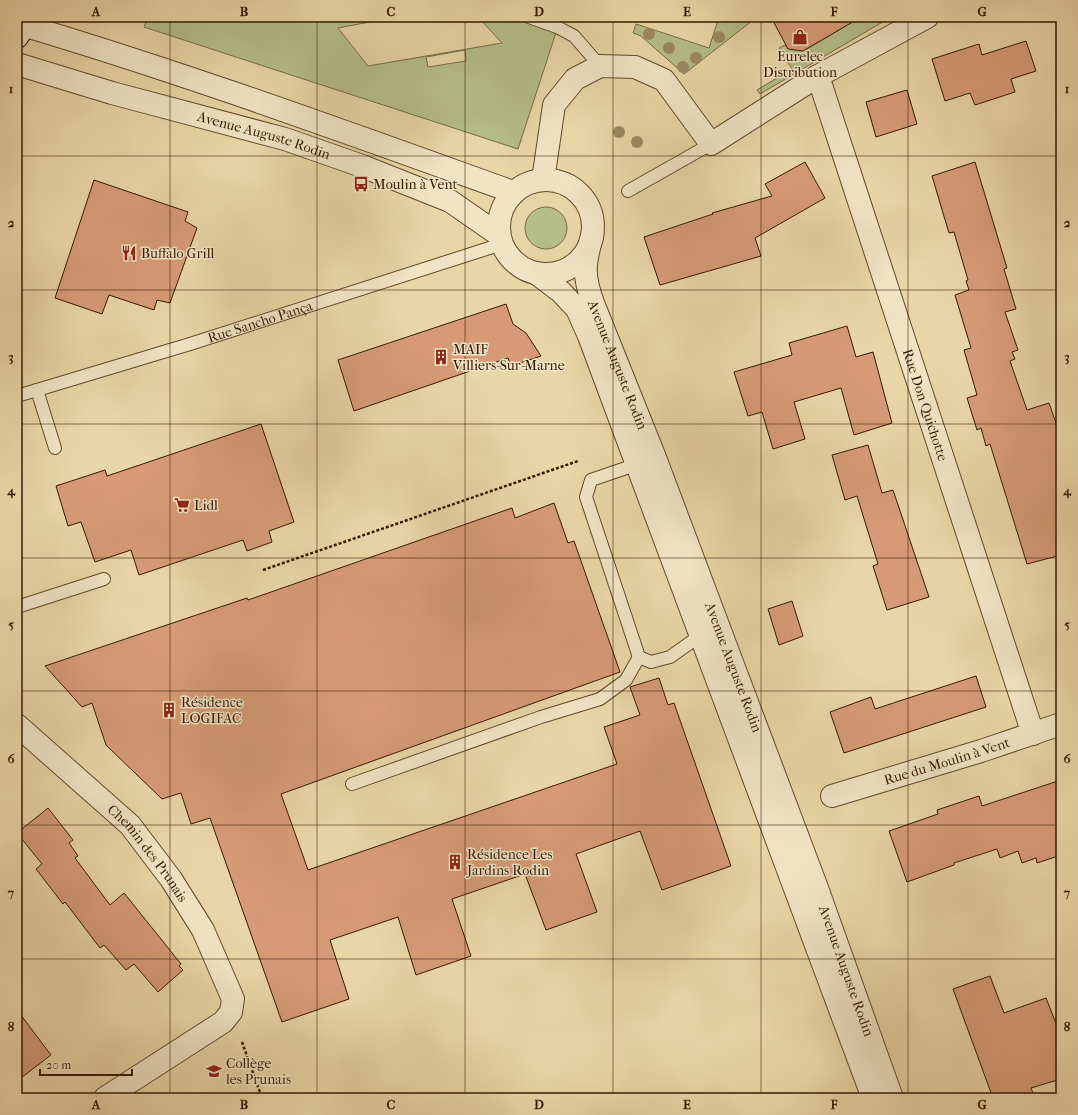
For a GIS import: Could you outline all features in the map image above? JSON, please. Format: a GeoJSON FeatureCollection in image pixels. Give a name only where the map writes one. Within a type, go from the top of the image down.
{"type":"FeatureCollection","features":[{"type":"Feature","properties":{"kind":"street"},"geometry":{"type":"LineString","coordinates":[[543,180],[554,105],[575,79],[600,66],[635,67],[664,80],[711,144],[818,76],[927,17]]}},
{"type":"Feature","properties":{"kind":"street","name":"Avenue Auguste Rodin"},"geometry":{"type":"LineString","coordinates":[[23,26],[112,52],[285,110],[513,192],[528,184],[543,180],[557,182],[570,187],[581,196],[589,208],[593,222],[592,236],[585,261],[586,282],[651,448],[817,888],[892,1098]]}},
{"type":"Feature","properties":{"kind":"street","name":"Avenue Auguste Rodin"},"geometry":{"type":"LineString","coordinates":[[17,64],[112,93],[285,139],[362,166],[450,201],[501,240],[514,262],[524,269],[536,273],[551,274],[565,270],[578,262],[587,250],[592,236]]}},
{"type":"Feature","properties":{"kind":"street","name":"Rue Don Quichotte"},"geometry":{"type":"LineString","coordinates":[[818,76],[1034,734]]}},
{"type":"Feature","properties":{"kind":"street"},"geometry":{"type":"LineString","coordinates":[[501,240],[499,220],[503,205],[513,192]]}},
{"type":"Feature","properties":{"kind":"street","name":"Avenue Auguste Rodin"},"geometry":{"type":"LineString","coordinates":[[536,273],[561,292],[577,309],[638,464],[873,1098]]}},
{"type":"Feature","properties":{"kind":"street","name":"Rue du Moulin à Vent"},"geometry":{"type":"LineString","coordinates":[[832,796],[1034,734],[1061,724]]}},
{"type":"Feature","properties":{"kind":"street","name":"Chemin des Prunais"},"geometry":{"type":"LineString","coordinates":[[17,725],[130,825],[171,879],[203,930],[233,999],[231,1012],[223,1022],[105,1098]]}},
{"type":"Feature","properties":{"kind":"lane"},"geometry":{"type":"LineString","coordinates":[[529,17],[557,27],[574,36],[600,66]]}},
{"type":"Feature","properties":{"kind":"lane"},"geometry":{"type":"LineString","coordinates":[[628,191],[711,144]]}},
{"type":"Feature","properties":{"kind":"lane","name":"Rue Sancho Pança"},"geometry":{"type":"LineString","coordinates":[[17,396],[190,344],[501,240]]}},
{"type":"Feature","properties":{"kind":"lane"},"geometry":{"type":"LineString","coordinates":[[38,390],[55,448]]}},
{"type":"Feature","properties":{"kind":"lane"},"geometry":{"type":"LineString","coordinates":[[352,784],[600,699],[626,680],[639,657],[586,497],[590,480],[638,464]]}},
{"type":"Feature","properties":{"kind":"lane"},"geometry":{"type":"LineString","coordinates":[[17,607],[104,579]]}},
{"type":"Feature","properties":{"kind":"lane"},"geometry":{"type":"LineString","coordinates":[[639,657],[651,662],[670,657],[701,635]]}},
{"type":"Feature","properties":{"kind":"path"},"geometry":{"type":"LineString","coordinates":[[263,570],[580,460]]}},
{"type":"Feature","properties":{"kind":"path"},"geometry":{"type":"LineString","coordinates":[[252,1071],[262,1098]]}},
{"type":"Feature","properties":{"kind":"green space"},"geometry":{"type":"Polygon","coordinates":[[[148,17],[396,17],[338,28],[368,66],[502,43],[478,17],[561,17],[518,149],[144,27],[148,17]],[[465,50],[426,57],[428,67],[466,61],[465,50]]]}},
{"type":"Feature","properties":{"kind":"green space"},"geometry":{"type":"Polygon","coordinates":[[[719,17],[757,17],[684,74],[641,36],[633,33],[636,24],[709,48],[719,17]]]}},
{"type":"Feature","properties":{"kind":"green space"},"geometry":{"type":"Polygon","coordinates":[[[861,17],[891,17],[760,94],[757,90],[792,69],[779,48],[785,45],[795,50],[805,50],[861,17]]]}},
{"type":"Feature","properties":{"kind":"green space"},"geometry":{"type":"Polygon","coordinates":[[[542,207],[550,207],[558,210],[564,216],[567,228],[564,240],[558,246],[550,249],[542,249],[534,246],[528,240],[525,232],[525,224],[528,216],[534,210],[542,207]]]}},
{"type":"Feature","properties":{"kind":"building","name":"Eurelec Distribution"},"geometry":{"type":"Polygon","coordinates":[[[771,17],[861,17],[803,51],[788,49],[771,17]]]}},
{"type":"Feature","properties":{"kind":"building"},"geometry":{"type":"Polygon","coordinates":[[[1026,41],[1036,71],[1011,79],[1015,92],[975,105],[970,93],[945,101],[932,59],[979,44],[982,55],[1026,41]]]}},
{"type":"Feature","properties":{"kind":"building"},"geometry":{"type":"Polygon","coordinates":[[[907,90],[917,124],[876,137],[866,102],[907,90]]]}},
{"type":"Feature","properties":{"kind":"building"},"geometry":{"type":"Polygon","coordinates":[[[805,162],[825,198],[755,238],[761,256],[660,285],[644,237],[713,214],[712,213],[772,196],[765,184],[805,162]]]}},
{"type":"Feature","properties":{"kind":"building"},"geometry":{"type":"Polygon","coordinates":[[[975,162],[1007,268],[1004,269],[1016,309],[1005,312],[1018,350],[1012,352],[1015,359],[1010,361],[1027,410],[1049,403],[1056,423],[1061,422],[1061,555],[1027,564],[990,444],[986,446],[981,428],[977,430],[967,398],[977,395],[964,350],[971,348],[955,295],[969,290],[966,281],[968,280],[954,232],[949,233],[932,176],[975,162]]]}},
{"type":"Feature","properties":{"kind":"building","name":"Buffalo Grill"},"geometry":{"type":"Polygon","coordinates":[[[94,180],[188,212],[185,221],[197,228],[170,303],[157,300],[154,310],[109,295],[102,314],[55,298],[94,180]]]}},
{"type":"Feature","properties":{"kind":"building","name":"MAIF Villiers-Sur-Marne"},"geometry":{"type":"Polygon","coordinates":[[[506,304],[513,324],[526,333],[541,356],[511,366],[508,358],[354,411],[338,360],[506,304]]]}},
{"type":"Feature","properties":{"kind":"building"},"geometry":{"type":"Polygon","coordinates":[[[847,326],[856,357],[873,352],[892,423],[854,435],[841,388],[794,402],[805,439],[773,449],[762,412],[748,416],[734,372],[792,355],[789,343],[847,326]]]}},
{"type":"Feature","properties":{"kind":"building","name":"Lidl"},"geometry":{"type":"Polygon","coordinates":[[[261,424],[294,522],[269,531],[272,542],[247,551],[243,540],[139,575],[131,550],[95,562],[81,522],[68,526],[56,486],[105,470],[107,476],[261,424]]]}},
{"type":"Feature","properties":{"kind":"building"},"geometry":{"type":"Polygon","coordinates":[[[868,445],[882,493],[893,490],[929,597],[887,610],[873,566],[878,564],[857,496],[845,500],[832,455],[868,445]]]}},
{"type":"Feature","properties":{"kind":"building"},"geometry":{"type":"Polygon","coordinates":[[[554,503],[568,543],[574,541],[620,672],[281,794],[308,870],[617,764],[604,727],[640,715],[630,687],[659,678],[668,705],[674,703],[731,866],[662,890],[640,831],[576,854],[597,912],[546,930],[525,874],[452,899],[471,956],[416,975],[398,917],[330,940],[349,999],[282,1022],[210,818],[191,824],[181,793],[162,799],[106,745],[92,703],[82,707],[45,666],[247,598],[248,600],[512,508],[515,518],[554,503]]]}},
{"type":"Feature","properties":{"kind":"building"},"geometry":{"type":"Polygon","coordinates":[[[792,601],[803,636],[779,645],[768,609],[792,601]]]}},
{"type":"Feature","properties":{"kind":"building"},"geometry":{"type":"Polygon","coordinates":[[[976,676],[986,707],[844,753],[830,712],[871,697],[875,709],[976,676]]]}},
{"type":"Feature","properties":{"kind":"building"},"geometry":{"type":"Polygon","coordinates":[[[1061,780],[1061,855],[1037,863],[1036,858],[1022,863],[1018,851],[1000,858],[997,849],[954,863],[954,865],[907,882],[889,831],[938,814],[937,810],[979,796],[982,806],[1061,780]]]}},
{"type":"Feature","properties":{"kind":"building"},"geometry":{"type":"Polygon","coordinates":[[[48,808],[73,840],[69,843],[78,856],[75,858],[110,905],[124,893],[181,964],[179,966],[183,970],[158,992],[134,964],[126,970],[104,945],[100,948],[65,902],[63,904],[36,869],[42,864],[17,833],[48,808]]]}},
{"type":"Feature","properties":{"kind":"building"},"geometry":{"type":"Polygon","coordinates":[[[990,976],[1004,1013],[1046,998],[1061,1036],[1061,1079],[1031,1088],[1035,1098],[993,1098],[990,1090],[953,989],[990,976]]]}},
{"type":"Feature","properties":{"kind":"building"},"geometry":{"type":"Polygon","coordinates":[[[17,1010],[51,1055],[17,1081],[17,1010]]]}},
{"type":"Feature","properties":{"kind":"place","name":"Eurelec Distribution"},"geometry":{"type":"Point","coordinates":[800,37]}},
{"type":"Feature","properties":{"kind":"place","name":"Moulin à Vent"},"geometry":{"type":"Point","coordinates":[361,184]}},
{"type":"Feature","properties":{"kind":"place","name":"Buffalo Grill"},"geometry":{"type":"Point","coordinates":[129,253]}},
{"type":"Feature","properties":{"kind":"place","name":"MAIF Villiers-Sur-Marne"},"geometry":{"type":"Point","coordinates":[441,357]}},
{"type":"Feature","properties":{"kind":"place","name":"Lidl"},"geometry":{"type":"Point","coordinates":[182,505]}},
{"type":"Feature","properties":{"kind":"place","name":"Résidence LOGIFAC"},"geometry":{"type":"Point","coordinates":[169,710]}},
{"type":"Feature","properties":{"kind":"place","name":"Résidence Les Jardins Rodin"},"geometry":{"type":"Point","coordinates":[455,862]}},
{"type":"Feature","properties":{"kind":"place","name":"Collège les Prunais"},"geometry":{"type":"Point","coordinates":[214,1071]}}]}
